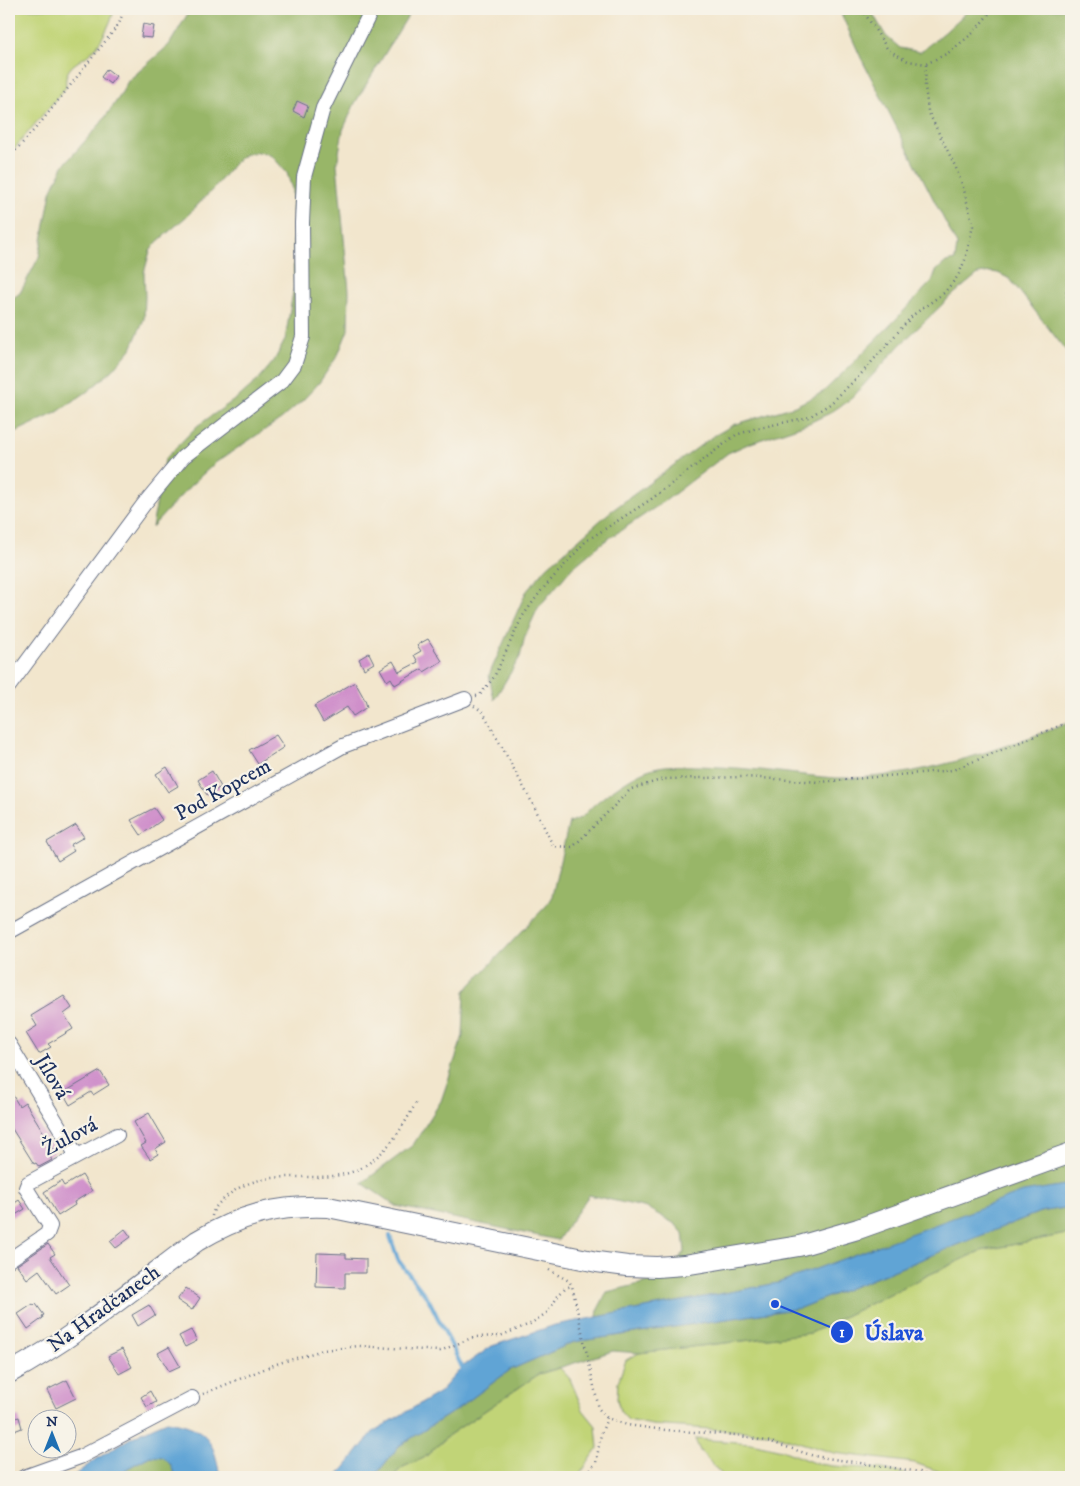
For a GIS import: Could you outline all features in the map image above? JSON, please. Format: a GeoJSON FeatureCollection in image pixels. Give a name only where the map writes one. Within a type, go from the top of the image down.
{"type":"FeatureCollection","features":[{"type":"Feature","properties":{"kind":"street"},"geometry":{"type":"LineString","coordinates":[[9,686],[144,504],[183,457],[282,381],[294,365],[303,338],[302,223],[304,177],[324,108],[372,9]]}},
{"type":"Feature","properties":{"kind":"street","name":"Pod Kopcem"},"geometry":{"type":"LineString","coordinates":[[9,932],[343,746],[465,699]]}},
{"type":"Feature","properties":{"kind":"street","name":"Jílová"},"geometry":{"type":"LineString","coordinates":[[9,1044],[77,1156]]}},
{"type":"Feature","properties":{"kind":"street","name":"Žulová"},"geometry":{"type":"LineString","coordinates":[[9,1260],[47,1234],[50,1226],[26,1188],[28,1183],[117,1134]]}},
{"type":"Feature","properties":{"kind":"street","name":"Na Hradčanech"},"geometry":{"type":"LineString","coordinates":[[9,1373],[36,1359],[64,1340],[196,1241],[241,1218],[263,1211],[303,1206],[328,1207],[597,1262],[657,1267],[684,1265],[799,1246],[858,1229],[1071,1153]]}},
{"type":"Feature","properties":{"kind":"street"},"geometry":{"type":"LineString","coordinates":[[24,1477],[80,1457],[192,1398]]}},
{"type":"Feature","properties":{"kind":"path"},"geometry":{"type":"LineString","coordinates":[[9,158],[42,121],[119,24],[124,9]]}},
{"type":"Feature","properties":{"kind":"path"},"geometry":{"type":"LineString","coordinates":[[862,9],[888,50],[908,61],[926,64],[948,53],[974,33],[993,9]]}},
{"type":"Feature","properties":{"kind":"path"},"geometry":{"type":"LineString","coordinates":[[465,699],[480,695],[494,677],[522,617],[541,591],[586,541],[650,500],[736,435],[808,416],[830,404],[913,315],[944,293],[958,276],[965,260],[973,226],[956,168],[928,111],[925,86],[926,64]]}},
{"type":"Feature","properties":{"kind":"path"},"geometry":{"type":"LineString","coordinates":[[1071,282],[1066,293],[1071,313]]}},
{"type":"Feature","properties":{"kind":"path"},"geometry":{"type":"LineString","coordinates":[[465,699],[483,712],[536,808],[553,846],[566,847],[573,847],[631,789],[664,779],[745,777],[820,782],[953,770],[1071,721]]}},
{"type":"Feature","properties":{"kind":"path"},"geometry":{"type":"LineString","coordinates":[[218,1229],[212,1218],[213,1211],[232,1192],[249,1183],[271,1177],[334,1175],[366,1165],[400,1133],[416,1103]]}},
{"type":"Feature","properties":{"kind":"path"},"geometry":{"type":"LineString","coordinates":[[192,1398],[276,1364],[323,1350],[359,1346],[440,1351],[474,1337],[500,1336],[530,1324],[548,1312],[561,1292],[565,1288],[572,1286]]}},
{"type":"Feature","properties":{"kind":"path"},"geometry":{"type":"LineString","coordinates":[[574,1296],[599,1409],[607,1418],[627,1425],[656,1429],[736,1435],[771,1442],[814,1456],[920,1472],[930,1477]]}},
{"type":"Feature","properties":{"kind":"path"},"geometry":{"type":"LineString","coordinates":[[583,1477],[596,1463],[601,1434],[607,1418]]}},
{"type":"Feature","properties":{"kind":"green space"},"geometry":{"type":"Polygon","coordinates":[[[9,9],[113,9],[114,11],[107,30],[97,46],[92,52],[71,67],[66,78],[66,87],[9,155],[9,9]]]}},
{"type":"Feature","properties":{"kind":"green space"},"geometry":{"type":"Polygon","coordinates":[[[187,9],[412,9],[355,103],[343,130],[337,164],[349,291],[348,330],[338,355],[319,383],[303,400],[281,419],[215,463],[190,486],[152,527],[165,459],[197,426],[240,396],[258,380],[274,361],[285,340],[294,286],[292,189],[287,173],[272,156],[265,153],[246,154],[236,161],[214,188],[187,216],[157,242],[150,251],[144,273],[144,319],[131,349],[112,371],[88,391],[56,413],[9,435],[9,301],[20,293],[39,257],[51,192],[63,166],[101,123],[128,81],[169,45],[187,15],[187,9]]]}},
{"type":"Feature","properties":{"kind":"green space"},"geometry":{"type":"Polygon","coordinates":[[[839,9],[870,9],[886,36],[900,48],[920,52],[970,9],[1071,9],[1071,357],[1010,279],[998,273],[978,274],[949,298],[899,346],[852,398],[830,413],[809,423],[728,453],[665,501],[602,543],[571,569],[538,608],[525,636],[520,657],[494,700],[489,675],[526,592],[547,567],[610,512],[712,437],[733,425],[795,406],[823,392],[932,281],[936,271],[946,262],[955,260],[957,245],[861,58],[839,9]]]}},
{"type":"Feature","properties":{"kind":"green space"},"geometry":{"type":"Polygon","coordinates":[[[1071,722],[1071,1184],[1023,1193],[778,1283],[597,1317],[598,1309],[607,1292],[660,1279],[685,1252],[683,1233],[675,1224],[647,1208],[589,1195],[558,1240],[396,1206],[362,1183],[413,1145],[441,1101],[463,1036],[465,991],[546,906],[552,896],[569,822],[582,817],[596,803],[624,782],[647,770],[671,766],[739,768],[836,778],[896,774],[926,769],[985,753],[1071,722]]]}},
{"type":"Feature","properties":{"kind":"green space"},"geometry":{"type":"Polygon","coordinates":[[[1071,1207],[1071,1233],[981,1251],[811,1333],[639,1353],[613,1351],[539,1374],[449,1435],[424,1458],[403,1467],[392,1477],[374,1477],[399,1446],[456,1410],[510,1370],[574,1342],[800,1308],[1040,1212],[1071,1207]]]}},
{"type":"Feature","properties":{"kind":"green space"},"geometry":{"type":"Polygon","coordinates":[[[1071,1233],[1071,1477],[950,1477],[915,1463],[834,1453],[769,1433],[652,1425],[628,1420],[620,1411],[617,1399],[618,1382],[626,1360],[639,1353],[811,1333],[981,1251],[1071,1233]]]}},
{"type":"Feature","properties":{"kind":"green space"},"geometry":{"type":"Polygon","coordinates":[[[560,1368],[570,1379],[583,1410],[596,1426],[598,1448],[578,1477],[392,1477],[403,1467],[424,1458],[449,1435],[539,1374],[560,1368]]]}},
{"type":"Feature","properties":{"kind":"green space"},"geometry":{"type":"Polygon","coordinates":[[[695,1439],[751,1443],[782,1450],[814,1463],[882,1469],[918,1477],[724,1477],[700,1451],[695,1439]]]}},
{"type":"Feature","properties":{"kind":"green space"},"geometry":{"type":"Polygon","coordinates":[[[150,1456],[163,1456],[170,1464],[176,1477],[116,1477],[128,1468],[150,1456]]]}},
{"type":"Feature","properties":{"kind":"water"},"geometry":{"type":"Polygon","coordinates":[[[1071,1184],[1071,1207],[1040,1212],[800,1308],[574,1342],[510,1370],[456,1410],[399,1446],[374,1477],[337,1477],[374,1431],[440,1392],[462,1367],[492,1346],[555,1325],[778,1283],[1023,1192],[1071,1184]]]}},
{"type":"Feature","properties":{"kind":"water"},"geometry":{"type":"Polygon","coordinates":[[[167,1421],[191,1427],[206,1437],[215,1453],[220,1477],[176,1477],[170,1464],[163,1457],[150,1456],[116,1477],[72,1477],[118,1446],[142,1432],[167,1421]]]}},
{"type":"Feature","properties":{"kind":"building"},"geometry":{"type":"Polygon","coordinates":[[[143,24],[154,26],[152,38],[141,37],[143,24]]]}},
{"type":"Feature","properties":{"kind":"building"},"geometry":{"type":"Polygon","coordinates":[[[107,69],[116,76],[110,84],[101,77],[107,69]]]}},
{"type":"Feature","properties":{"kind":"building"},"geometry":{"type":"Polygon","coordinates":[[[297,101],[308,106],[304,117],[293,111],[297,101]]]}},
{"type":"Feature","properties":{"kind":"building"},"geometry":{"type":"Polygon","coordinates":[[[428,639],[442,661],[424,672],[422,669],[395,685],[391,678],[387,681],[380,669],[393,661],[399,672],[418,662],[414,655],[421,651],[417,645],[428,639]]]}},
{"type":"Feature","properties":{"kind":"building"},"geometry":{"type":"Polygon","coordinates":[[[369,653],[374,663],[364,669],[359,659],[369,653]]]}},
{"type":"Feature","properties":{"kind":"building"},"geometry":{"type":"Polygon","coordinates":[[[355,682],[367,707],[353,716],[347,707],[323,722],[314,706],[355,682]]]}},
{"type":"Feature","properties":{"kind":"building"},"geometry":{"type":"Polygon","coordinates":[[[276,735],[284,747],[258,764],[249,750],[276,735]]]}},
{"type":"Feature","properties":{"kind":"building"},"geometry":{"type":"Polygon","coordinates":[[[167,767],[178,786],[168,792],[156,774],[167,767]]]}},
{"type":"Feature","properties":{"kind":"building"},"geometry":{"type":"Polygon","coordinates":[[[212,771],[221,787],[207,795],[198,780],[212,771]]]}},
{"type":"Feature","properties":{"kind":"building"},"geometry":{"type":"Polygon","coordinates":[[[154,808],[162,820],[141,835],[131,820],[154,808]]]}},
{"type":"Feature","properties":{"kind":"building"},"geometry":{"type":"Polygon","coordinates":[[[76,825],[84,837],[70,845],[74,851],[58,861],[47,842],[76,825]]]}},
{"type":"Feature","properties":{"kind":"building"},"geometry":{"type":"Polygon","coordinates":[[[64,996],[72,1008],[64,1014],[73,1029],[48,1044],[51,1047],[39,1054],[26,1033],[37,1026],[31,1016],[64,996]]]}},
{"type":"Feature","properties":{"kind":"building"},"geometry":{"type":"Polygon","coordinates":[[[100,1071],[109,1085],[93,1095],[91,1092],[70,1105],[63,1093],[100,1071]]]}},
{"type":"Feature","properties":{"kind":"building"},"geometry":{"type":"Polygon","coordinates":[[[9,1089],[19,1106],[25,1102],[55,1151],[49,1155],[52,1160],[39,1167],[36,1163],[34,1164],[9,1124],[9,1089]]]}},
{"type":"Feature","properties":{"kind":"building"},"geometry":{"type":"Polygon","coordinates":[[[149,1113],[166,1142],[155,1149],[158,1154],[150,1159],[141,1146],[146,1143],[134,1122],[149,1113]]]}},
{"type":"Feature","properties":{"kind":"building"},"geometry":{"type":"Polygon","coordinates":[[[82,1175],[92,1191],[74,1202],[75,1205],[58,1216],[44,1192],[61,1181],[64,1186],[82,1175]]]}},
{"type":"Feature","properties":{"kind":"building"},"geometry":{"type":"Polygon","coordinates":[[[19,1200],[25,1209],[12,1217],[9,1207],[19,1200]]]}},
{"type":"Feature","properties":{"kind":"building"},"geometry":{"type":"Polygon","coordinates":[[[125,1229],[131,1237],[116,1248],[110,1241],[125,1229]]]}},
{"type":"Feature","properties":{"kind":"building"},"geometry":{"type":"Polygon","coordinates":[[[48,1244],[55,1254],[50,1257],[69,1285],[56,1294],[39,1270],[27,1279],[17,1265],[48,1244]]]}},
{"type":"Feature","properties":{"kind":"building"},"geometry":{"type":"Polygon","coordinates":[[[317,1253],[346,1254],[346,1258],[366,1259],[366,1273],[345,1273],[345,1288],[316,1287],[317,1253]]]}},
{"type":"Feature","properties":{"kind":"building"},"geometry":{"type":"Polygon","coordinates":[[[186,1288],[200,1298],[192,1310],[177,1300],[186,1288]]]}},
{"type":"Feature","properties":{"kind":"building"},"geometry":{"type":"Polygon","coordinates":[[[33,1304],[34,1306],[36,1304],[44,1315],[42,1316],[43,1318],[28,1329],[18,1314],[33,1304]]]}},
{"type":"Feature","properties":{"kind":"building"},"geometry":{"type":"Polygon","coordinates":[[[149,1305],[155,1315],[138,1326],[132,1315],[149,1305]]]}},
{"type":"Feature","properties":{"kind":"building"},"geometry":{"type":"Polygon","coordinates":[[[191,1330],[197,1341],[185,1347],[179,1336],[191,1330]]]}},
{"type":"Feature","properties":{"kind":"building"},"geometry":{"type":"Polygon","coordinates":[[[169,1347],[180,1366],[169,1371],[158,1353],[169,1347]]]}},
{"type":"Feature","properties":{"kind":"building"},"geometry":{"type":"Polygon","coordinates":[[[122,1349],[132,1367],[119,1374],[108,1356],[122,1349]]]}},
{"type":"Feature","properties":{"kind":"building"},"geometry":{"type":"Polygon","coordinates":[[[67,1380],[76,1398],[56,1408],[47,1390],[67,1380]]]}},
{"type":"Feature","properties":{"kind":"building"},"geometry":{"type":"Polygon","coordinates":[[[150,1391],[156,1402],[147,1407],[141,1397],[150,1391]]]}},
{"type":"Feature","properties":{"kind":"building"},"geometry":{"type":"Polygon","coordinates":[[[19,1417],[22,1428],[9,1433],[9,1420],[19,1417]]]}},
{"type":"Feature","properties":{"kind":"waterway"},"geometry":{"type":"LineString","coordinates":[[390,1236],[398,1260],[429,1300],[462,1367],[461,1371]]}},
{"type":"Feature","properties":{"kind":"place","name":"Úslava"},"geometry":{"type":"Point","coordinates":[775,1304]}}]}
